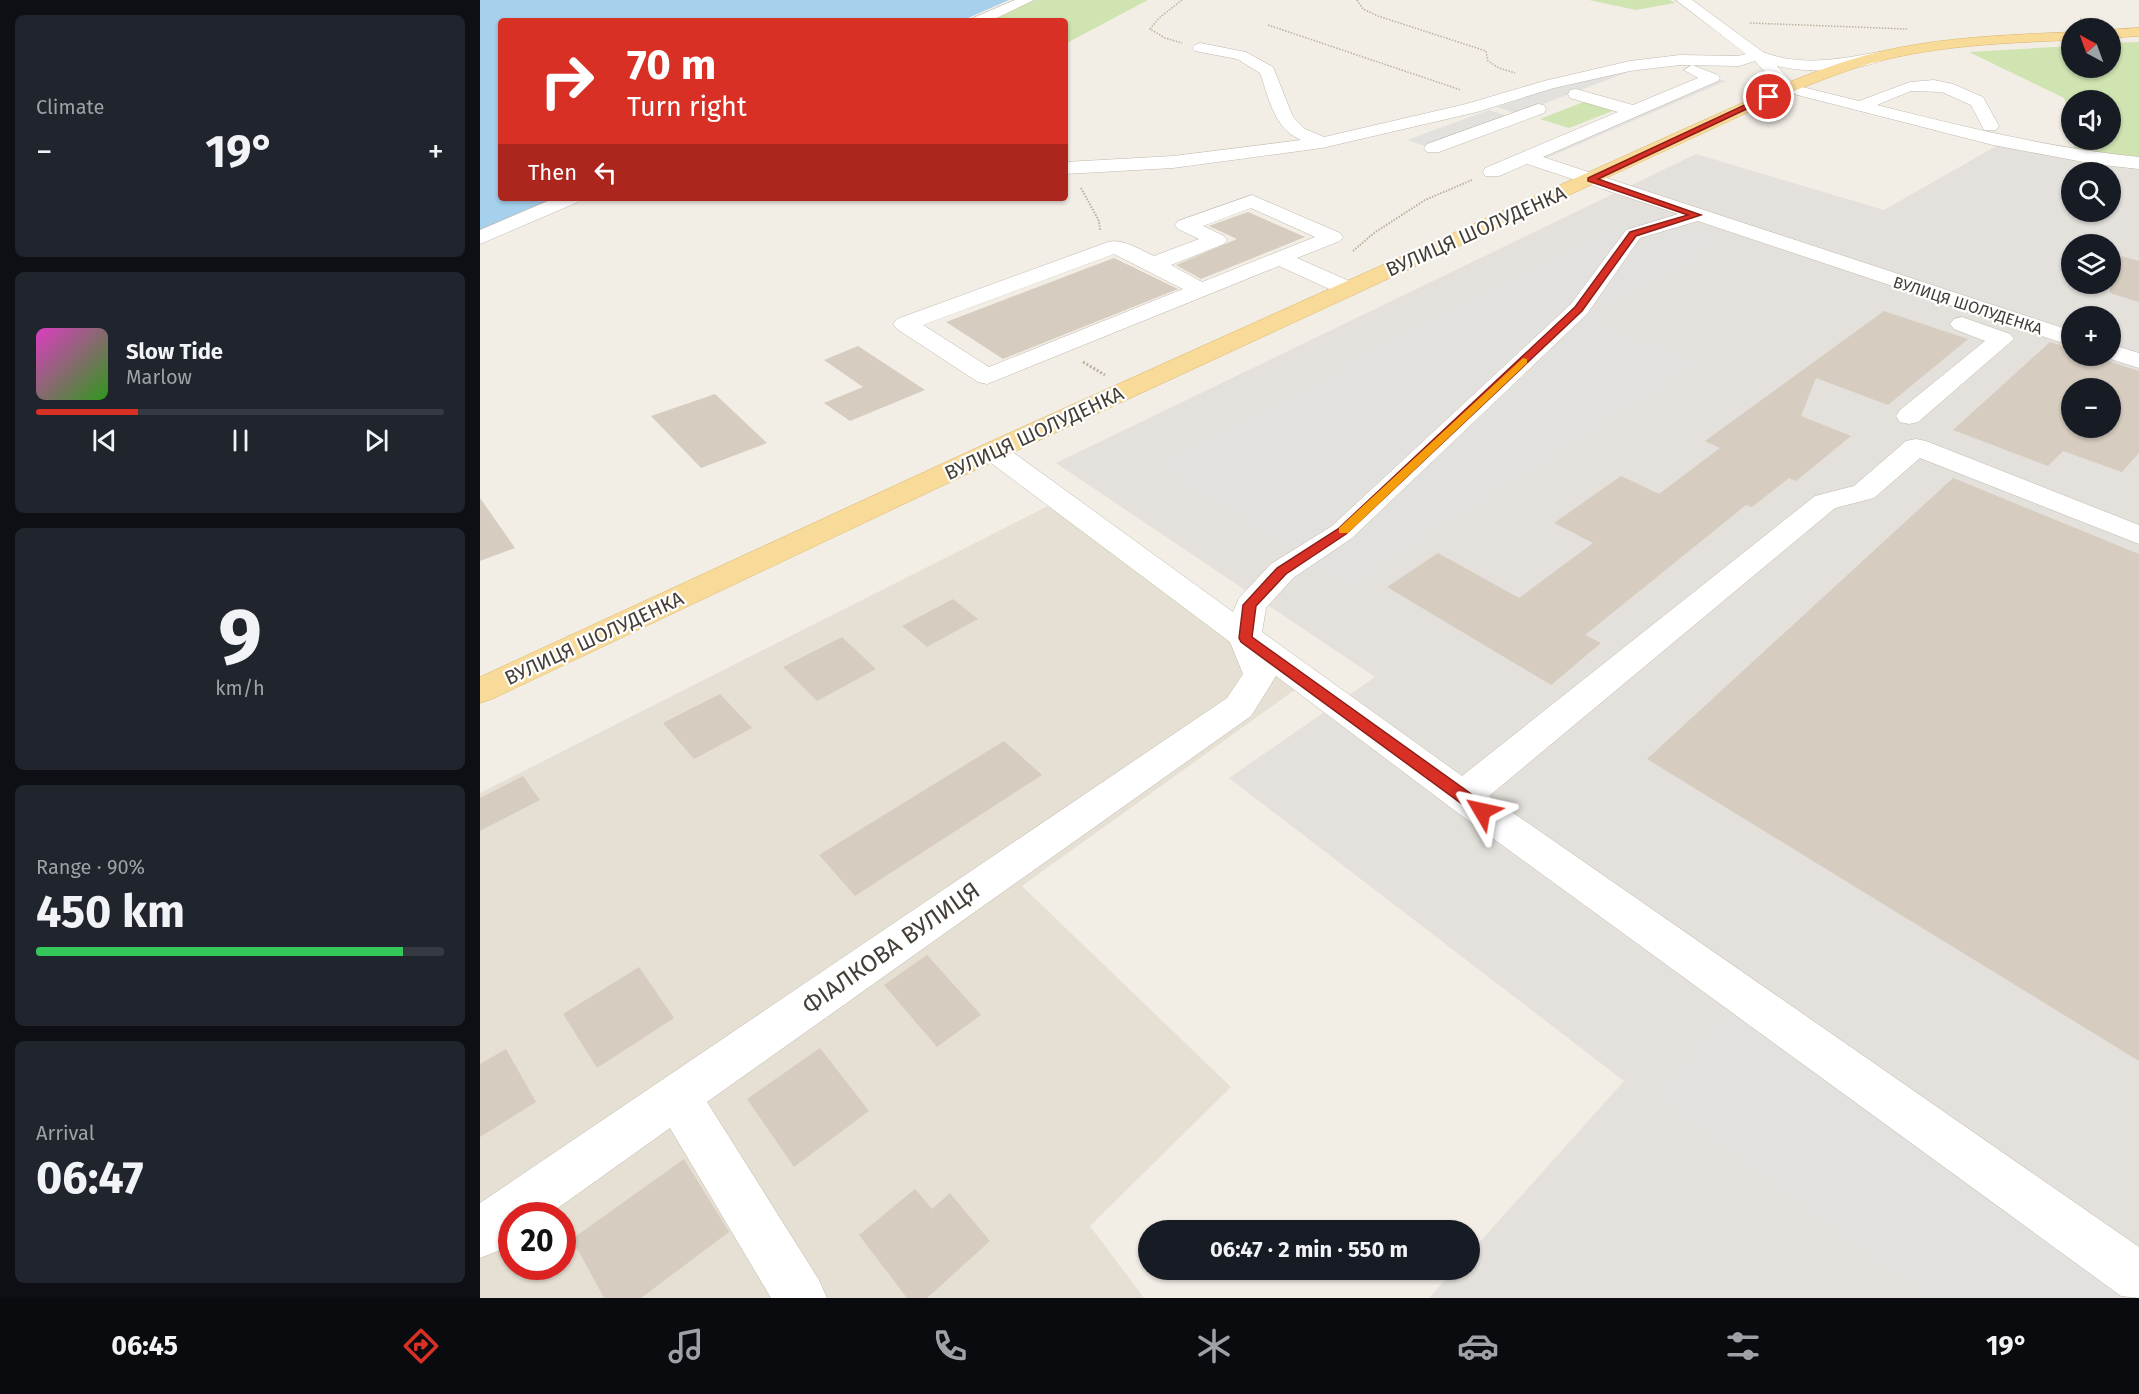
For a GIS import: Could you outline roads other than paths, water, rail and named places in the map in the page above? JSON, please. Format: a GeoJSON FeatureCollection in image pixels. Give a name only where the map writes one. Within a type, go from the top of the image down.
{"type":"FeatureCollection","features":[{"type":"Feature","properties":{"kind":"main road","name":"ВУЛИЦЯ ШОЛУДЕНКА"},"geometry":{"type":"LineString","coordinates":[[480,691],[993,451],[1788,88],[1880,56],[2061,29]]}},
{"type":"Feature","properties":{"kind":"main road"},"geometry":{"type":"LineString","coordinates":[[2121,29],[2139,32]]}},
{"type":"Feature","properties":{"kind":"street"},"geometry":{"type":"LineString","coordinates":[[985,18],[1027,0]]}},
{"type":"Feature","properties":{"kind":"street"},"geometry":{"type":"LineString","coordinates":[[1683,0],[1702,6],[1717,24],[1758,55],[1788,88],[1994,140],[2094,158],[2139,163]]}},
{"type":"Feature","properties":{"kind":"street"},"geometry":{"type":"LineString","coordinates":[[1200,48],[1240,55],[1267,70],[1285,119],[1299,133],[1322,143]]}},
{"type":"Feature","properties":{"kind":"street"},"geometry":{"type":"LineString","coordinates":[[1692,70],[1758,55],[1773,61],[1811,66],[1833,65],[1880,56]]}},
{"type":"Feature","properties":{"kind":"street"},"geometry":{"type":"LineString","coordinates":[[1068,168],[1173,162],[1322,143],[1487,103],[1550,84],[1630,66],[1680,60],[1739,61]]}},
{"type":"Feature","properties":{"kind":"street"},"geometry":{"type":"LineString","coordinates":[[1433,148],[1635,72],[1671,67],[1692,70],[1712,78],[1492,172]]}},
{"type":"Feature","properties":{"kind":"street"},"geometry":{"type":"LineString","coordinates":[[1862,106],[1901,87],[1932,84],[1955,90],[1977,100],[1990,126]]}},
{"type":"Feature","properties":{"kind":"street"},"geometry":{"type":"LineString","coordinates":[[1576,94],[1634,111]]}},
{"type":"Feature","properties":{"kind":"street"},"geometry":{"type":"LineString","coordinates":[[1487,103],[1518,116],[1578,135]]}},
{"type":"Feature","properties":{"kind":"street"},"geometry":{"type":"LineString","coordinates":[[1525,157],[1591,179]]}},
{"type":"Feature","properties":{"kind":"street","name":"ВУЛИЦЯ ШОЛУДЕНКА"},"geometry":{"type":"LineString","coordinates":[[1591,179],[2061,335]]}},
{"type":"Feature","properties":{"kind":"street"},"geometry":{"type":"LineString","coordinates":[[480,238],[564,201]]}},
{"type":"Feature","properties":{"kind":"street"},"geometry":{"type":"LineString","coordinates":[[1153,264],[1218,240],[1185,225],[1252,201],[1333,237],[987,377],[905,324],[1116,246],[1201,290]]}},
{"type":"Feature","properties":{"kind":"street"},"geometry":{"type":"LineString","coordinates":[[1245,638],[1250,605],[1282,571],[1342,532],[1579,309],[1633,234],[1697,215]]}},
{"type":"Feature","properties":{"kind":"street"},"geometry":{"type":"LineString","coordinates":[[1279,258],[1348,289]]}},
{"type":"Feature","properties":{"kind":"street"},"geometry":{"type":"LineString","coordinates":[[1873,274],[1898,298],[2002,339],[1909,416]]}},
{"type":"Feature","properties":{"kind":"street"},"geometry":{"type":"LineString","coordinates":[[2121,355],[2139,361]]}},
{"type":"Feature","properties":{"kind":"street"},"geometry":{"type":"LineString","coordinates":[[1463,797],[1503,762],[1825,502],[1864,492],[1916,447],[2139,535]]}},
{"type":"Feature","properties":{"kind":"street"},"geometry":{"type":"LineString","coordinates":[[993,451],[1463,797],[2139,1278]]}},
{"type":"Feature","properties":{"kind":"street","name":"ФІАЛКОВА ВУЛИЦЯ"},"geometry":{"type":"LineString","coordinates":[[480,1233],[1239,707],[1260,674],[1245,638]]}},
{"type":"Feature","properties":{"kind":"street"},"geometry":{"type":"LineString","coordinates":[[677,1097],[801,1298]]}},
{"type":"Feature","properties":{"kind":"water"},"geometry":{"type":"Polygon","coordinates":[[[480,0],[1009,0],[968,18],[498,18],[498,201],[548,201],[480,231],[480,0]]]}}]}
